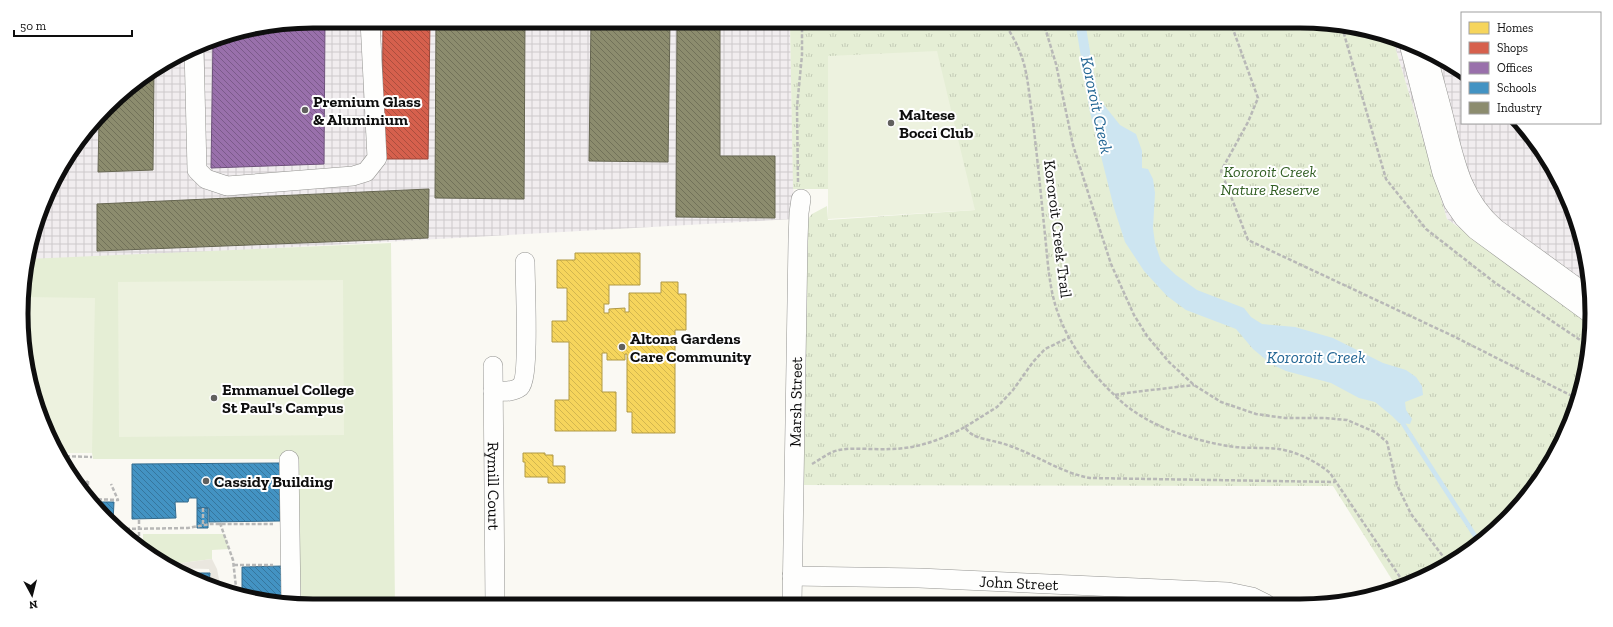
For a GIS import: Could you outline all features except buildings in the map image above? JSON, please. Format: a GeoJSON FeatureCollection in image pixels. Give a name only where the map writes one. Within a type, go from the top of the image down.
{"type":"FeatureCollection","features":[{"type":"Feature","properties":{"kind":"street"},"geometry":{"type":"LineString","coordinates":[[194,54],[197,170],[206,179],[227,186],[353,176],[366,172],[377,158],[370,28]]}},
{"type":"Feature","properties":{"kind":"street"},"geometry":{"type":"LineString","coordinates":[[1412,51],[1433,108]]}},
{"type":"Feature","properties":{"kind":"street"},"geometry":{"type":"LineString","coordinates":[[1427,58],[1438,159],[1448,193],[1458,210],[1479,222],[1495,228],[1584,293]]}},
{"type":"Feature","properties":{"kind":"street","name":"Marsh Street"},"geometry":{"type":"LineString","coordinates":[[792,599],[793,464],[798,241],[801,199]]}},
{"type":"Feature","properties":{"kind":"street"},"geometry":{"type":"LineString","coordinates":[[1479,222],[1482,235],[1585,309]]}},
{"type":"Feature","properties":{"kind":"street"},"geometry":{"type":"LineString","coordinates":[[493,391],[508,392],[515,390],[521,386],[524,380],[526,358],[525,262]]}},
{"type":"Feature","properties":{"kind":"street","name":"Rymill Court"},"geometry":{"type":"LineString","coordinates":[[493,366],[495,599]]}},
{"type":"Feature","properties":{"kind":"street"},"geometry":{"type":"LineString","coordinates":[[289,460],[291,598]]}},
{"type":"Feature","properties":{"kind":"street","name":"John Street"},"geometry":{"type":"LineString","coordinates":[[792,576],[926,578],[1228,592],[1256,599]]}},
{"type":"Feature","properties":{"kind":"path"},"geometry":{"type":"LineString","coordinates":[[801,199],[798,184],[797,107],[802,55],[802,28]]}},
{"type":"Feature","properties":{"kind":"path","name":"Kororoit Creek Trail"},"geometry":{"type":"LineString","coordinates":[[1007,28],[1022,55],[1025,68],[1035,138],[1050,287],[1060,318],[1078,353],[1091,370],[1116,395],[1135,412],[1156,423],[1178,433],[1228,446],[1280,449],[1297,454],[1323,467],[1336,482],[1402,580]]}},
{"type":"Feature","properties":{"kind":"path"},"geometry":{"type":"LineString","coordinates":[[1045,28],[1056,64],[1073,145],[1111,264],[1134,315],[1147,336],[1169,362],[1194,385],[1221,402],[1256,414],[1286,418],[1325,418],[1347,420],[1375,432],[1387,442],[1397,485],[1411,514],[1445,559]]}},
{"type":"Feature","properties":{"kind":"path"},"geometry":{"type":"LineString","coordinates":[[1233,28],[1258,98],[1248,122],[1221,171],[1248,240],[1453,336],[1572,396]]}},
{"type":"Feature","properties":{"kind":"path"},"geometry":{"type":"LineString","coordinates":[[793,464],[810,465],[827,455],[841,450],[911,447],[933,442],[949,435],[997,407],[1013,390],[1033,362],[1046,349],[1070,337]]}},
{"type":"Feature","properties":{"kind":"path"},"geometry":{"type":"LineString","coordinates":[[1116,395],[1194,385]]}},
{"type":"Feature","properties":{"kind":"path"},"geometry":{"type":"LineString","coordinates":[[964,427],[968,433],[1006,444],[1036,456],[1070,474],[1090,478],[1336,482]]}},
{"type":"Feature","properties":{"kind":"path"},"geometry":{"type":"LineString","coordinates":[[66,456],[92,457]]}},
{"type":"Feature","properties":{"kind":"path"},"geometry":{"type":"LineString","coordinates":[[85,484],[88,481],[88,488]]}},
{"type":"Feature","properties":{"kind":"path"},"geometry":{"type":"LineString","coordinates":[[97,499],[118,500],[111,484]]}},
{"type":"Feature","properties":{"kind":"path"},"geometry":{"type":"LineString","coordinates":[[203,508],[203,525]]}},
{"type":"Feature","properties":{"kind":"path"},"geometry":{"type":"LineString","coordinates":[[139,519],[139,539]]}},
{"type":"Feature","properties":{"kind":"path"},"geometry":{"type":"LineString","coordinates":[[220,523],[234,565],[236,588]]}},
{"type":"Feature","properties":{"kind":"path"},"geometry":{"type":"LineString","coordinates":[[126,529],[188,528],[220,523],[278,524]]}},
{"type":"Feature","properties":{"kind":"path"},"geometry":{"type":"LineString","coordinates":[[234,565],[276,565]]}},
{"type":"Feature","properties":{"kind":"shaded area"},"geometry":{"type":"Polygon","coordinates":[[[314,28],[790,28],[794,219],[32,262],[43,222],[57,187],[66,171],[76,155],[99,125],[125,99],[155,76],[187,57],[222,43],[258,33],[276,30],[314,28]]]}},
{"type":"Feature","properties":{"kind":"shaded area"},"geometry":{"type":"Polygon","coordinates":[[[1394,44],[1426,57],[1461,78],[1461,124],[1513,124],[1537,155],[1556,187],[1570,222],[1580,258],[1583,276],[1585,318],[1447,219],[1394,44]]]}},
{"type":"Feature","properties":{"kind":"shaded area"},"geometry":{"type":"Polygon","coordinates":[[[212,559],[217,569],[220,583],[211,580],[209,569],[184,568],[173,562],[182,563],[212,559]]]}},
{"type":"Feature","properties":{"kind":"green space","name":"Kororoit Creek Nature Reserve"},"geometry":{"type":"Polygon","coordinates":[[[790,28],[1300,28],[1337,30],[1355,33],[1394,44],[1447,219],[1585,318],[1583,351],[1580,369],[1570,405],[1556,440],[1537,472],[1514,502],[1488,528],[1458,551],[1426,570],[1394,583],[1333,486],[800,485],[803,225],[812,214],[827,206],[828,220],[975,210],[828,56],[829,189],[793,189],[790,28]]]}},
{"type":"Feature","properties":{"kind":"green space","name":"Maltese Bocci Club"},"geometry":{"type":"Polygon","coordinates":[[[937,51],[975,210],[828,219],[828,56],[937,51]]]}},
{"type":"Feature","properties":{"kind":"green space","name":"Emmanuel College St Paul's Campus"},"geometry":{"type":"Polygon","coordinates":[[[391,243],[395,599],[298,598],[296,459],[93,459],[92,453],[64,453],[57,440],[43,405],[33,369],[30,351],[28,314],[30,276],[33,259],[391,243]]]}},
{"type":"Feature","properties":{"kind":"green space"},"geometry":{"type":"Polygon","coordinates":[[[343,280],[344,435],[119,437],[118,282],[343,280]]]}},
{"type":"Feature","properties":{"kind":"green space"},"geometry":{"type":"Polygon","coordinates":[[[29,297],[95,298],[92,453],[64,453],[50,423],[43,405],[33,369],[30,351],[28,314],[29,297]]]}},
{"type":"Feature","properties":{"kind":"green space"},"geometry":{"type":"Polygon","coordinates":[[[143,534],[224,534],[229,549],[212,550],[212,559],[182,563],[174,563],[143,542],[143,534]]]}},
{"type":"Feature","properties":{"kind":"water","name":"Kororoit Creek"},"geometry":{"type":"Polygon","coordinates":[[[1076,28],[1086,28],[1094,76],[1100,100],[1120,125],[1136,134],[1142,151],[1142,168],[1148,169],[1153,179],[1155,193],[1153,228],[1155,243],[1161,261],[1176,275],[1197,290],[1244,308],[1251,317],[1262,324],[1295,327],[1333,338],[1383,363],[1406,370],[1416,377],[1422,386],[1423,395],[1405,402],[1406,410],[1412,419],[1410,424],[1399,423],[1375,402],[1359,398],[1331,383],[1286,371],[1271,364],[1253,349],[1236,329],[1186,310],[1167,296],[1144,271],[1125,242],[1114,208],[1090,112],[1076,28]]]}},
{"type":"Feature","properties":{"kind":"waterway","name":"Kororoit Creek"},"geometry":{"type":"LineString","coordinates":[[1400,419],[1476,538]]}},
{"type":"Feature","properties":{"kind":"place","name":"Premium Glass & Aluminium"},"geometry":{"type":"Point","coordinates":[305,110]}},
{"type":"Feature","properties":{"kind":"place","name":"Maltese Bocci Club"},"geometry":{"type":"Point","coordinates":[891,123]}},
{"type":"Feature","properties":{"kind":"place","name":"Altona Gardens Care Community"},"geometry":{"type":"Point","coordinates":[622,347]}},
{"type":"Feature","properties":{"kind":"place","name":"Emmanuel College St Paul's Campus"},"geometry":{"type":"Point","coordinates":[214,398]}},
{"type":"Feature","properties":{"kind":"place","name":"Cassidy Building"},"geometry":{"type":"Point","coordinates":[206,481]}}]}
